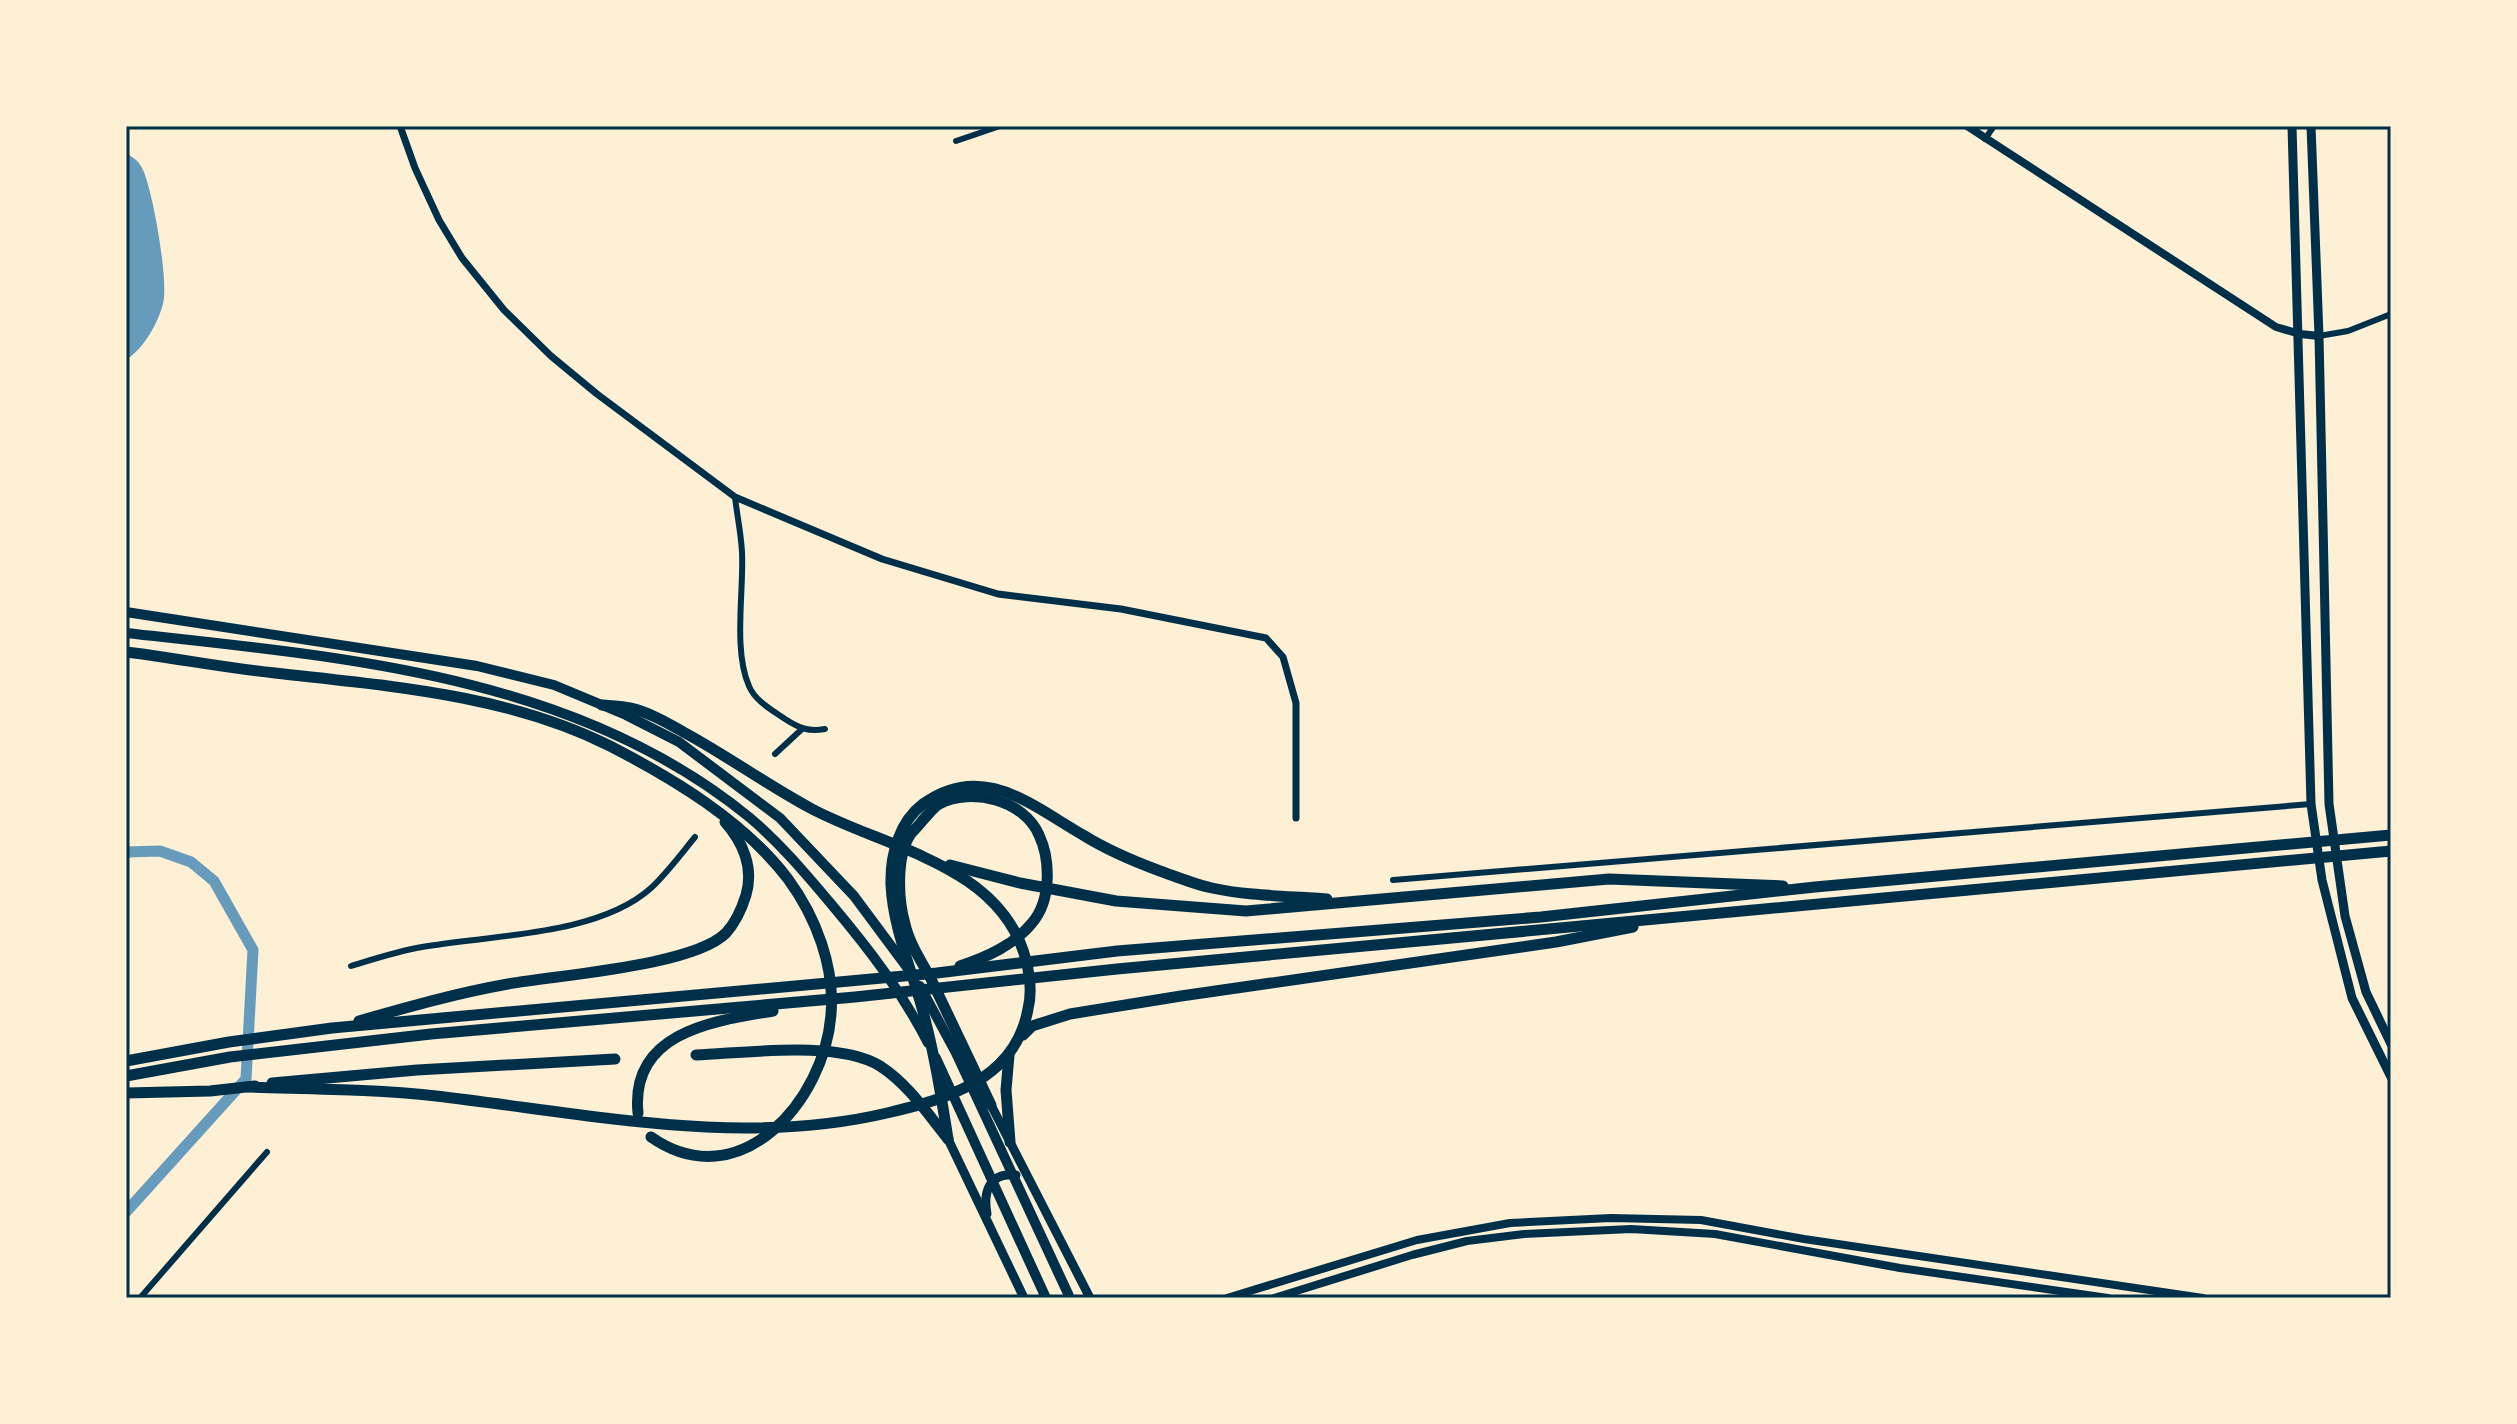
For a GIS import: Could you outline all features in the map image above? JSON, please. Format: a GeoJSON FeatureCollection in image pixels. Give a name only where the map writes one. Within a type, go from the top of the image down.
{"type":"FeatureCollection","features":[{"type":"Feature","properties":{"kind":"highway"},"geometry":{"type":"LineString","coordinates":[[126,612],[477,666],[554,685],[679,742],[723,773],[780,818],[854,896],[928,999],[1070,1298]]}},
{"type":"Feature","properties":{"kind":"highway"},"geometry":{"type":"LineString","coordinates":[[126,633],[384,666],[503,692],[600,727],[646,749],[707,787],[749,818],[783,849],[878,959],[935,1057],[1046,1298]]}},
{"type":"Feature","properties":{"kind":"highway"},"geometry":{"type":"LineString","coordinates":[[126,652],[253,671],[428,691],[499,705],[608,746],[704,803],[759,846],[787,878],[807,911],[827,962],[831,1005],[825,1049],[806,1092],[786,1120],[771,1134],[740,1151],[723,1155],[693,1154],[661,1144],[651,1137]]}},
{"type":"Feature","properties":{"kind":"highway"},"geometry":{"type":"LineString","coordinates":[[248,1087],[431,1095],[597,1117],[716,1126],[804,1127],[913,1107],[961,1090],[987,1076],[1017,1045],[1029,1004],[1030,986],[1020,941],[988,896],[929,860],[811,808],[666,722],[632,708],[602,705]]}},
{"type":"Feature","properties":{"kind":"highway"},"geometry":{"type":"LineString","coordinates":[[948,1139],[935,1057],[893,904],[892,865],[900,829],[916,809],[934,796],[954,788],[996,787],[1023,798],[1084,836],[1128,858],[1214,888],[1355,902]]}},
{"type":"Feature","properties":{"kind":"highway"},"geometry":{"type":"LineString","coordinates":[[937,973],[986,957],[1017,938],[1035,921],[1046,892],[1047,865],[1039,835],[1029,820],[992,798],[965,796],[938,805],[909,836],[902,861],[901,892],[905,925],[991,1105]]}},
{"type":"Feature","properties":{"kind":"highway"},"geometry":{"type":"LineString","coordinates":[[332,1028],[505,984],[685,954],[717,940],[727,932],[742,907],[749,886],[748,864],[742,846],[728,825],[704,803]]}},
{"type":"Feature","properties":{"kind":"highway"},"geometry":{"type":"LineString","coordinates":[[126,1061],[229,1042],[332,1028],[937,973],[1117,951],[1541,917],[1815,887],[2391,835]]}},
{"type":"Feature","properties":{"kind":"highway"},"geometry":{"type":"LineString","coordinates":[[126,1076],[230,1057],[431,1034],[855,997],[2391,851]]}},
{"type":"Feature","properties":{"kind":"highway"},"geometry":{"type":"LineString","coordinates":[[929,860],[1020,883],[1116,901],[1246,911],[1609,879],[1815,887]]}},
{"type":"Feature","properties":{"kind":"highway"},"geometry":{"type":"LineString","coordinates":[[1010,1142],[1007,1060],[1025,1032],[1054,1017],[1556,942],[1707,914]]}},
{"type":"Feature","properties":{"kind":"highway"},"geometry":{"type":"LineString","coordinates":[[638,1113],[636,1095],[647,1065],[662,1046],[686,1031],[750,1015],[855,997]]}},
{"type":"Feature","properties":{"kind":"highway"},"geometry":{"type":"LineString","coordinates":[[696,1055],[804,1051],[855,1055],[879,1065],[903,1083],[948,1139]]}},
{"type":"Feature","properties":{"kind":"highway"},"geometry":{"type":"LineString","coordinates":[[126,1093],[210,1091],[319,1077],[615,1059]]}},
{"type":"Feature","properties":{"kind":"main road"},"geometry":{"type":"LineString","coordinates":[[1967,126],[2276,327],[2319,336]]}},
{"type":"Feature","properties":{"kind":"main road"},"geometry":{"type":"LineString","coordinates":[[2292,126],[2311,804],[2322,880],[2349,987],[2372,1042],[2391,1077]]}},
{"type":"Feature","properties":{"kind":"main road"},"geometry":{"type":"LineString","coordinates":[[2311,126],[2319,336],[2329,804],[2345,916],[2366,992],[2391,1044]]}},
{"type":"Feature","properties":{"kind":"main road"},"geometry":{"type":"LineString","coordinates":[[991,1105],[1090,1298]]}},
{"type":"Feature","properties":{"kind":"main road"},"geometry":{"type":"LineString","coordinates":[[948,1139],[1024,1298]]}},
{"type":"Feature","properties":{"kind":"main road"},"geometry":{"type":"LineString","coordinates":[[994,1235],[986,1206],[985,1193],[989,1183],[998,1176],[1016,1175],[1028,1184],[1037,1197]]}},
{"type":"Feature","properties":{"kind":"main road"},"geometry":{"type":"LineString","coordinates":[[1227,1298],[1417,1240],[1510,1223],[1622,1218],[1701,1220],[1804,1239],[2203,1298]]}},
{"type":"Feature","properties":{"kind":"main road"},"geometry":{"type":"LineString","coordinates":[[1274,1298],[1467,1241],[1610,1229],[1715,1234],[1900,1268],[2108,1298]]}},
{"type":"Feature","properties":{"kind":"street"},"geometry":{"type":"LineString","coordinates":[[400,126],[439,220],[462,258],[504,310],[551,356],[597,394],[735,497],[882,559],[998,594],[1121,609],[1266,638],[1283,657],[1296,703],[1296,818]]}},
{"type":"Feature","properties":{"kind":"street"},"geometry":{"type":"LineString","coordinates":[[956,141],[1000,126]]}},
{"type":"Feature","properties":{"kind":"street"},"geometry":{"type":"LineString","coordinates":[[1985,139],[1994,126]]}},
{"type":"Feature","properties":{"kind":"street"},"geometry":{"type":"LineString","coordinates":[[2319,336],[2348,331],[2391,314]]}},
{"type":"Feature","properties":{"kind":"street"},"geometry":{"type":"LineString","coordinates":[[735,497],[742,551],[744,671],[749,687],[755,697],[802,729],[825,729]]}},
{"type":"Feature","properties":{"kind":"street"},"geometry":{"type":"LineString","coordinates":[[775,754],[802,729]]}},
{"type":"Feature","properties":{"kind":"street"},"geometry":{"type":"LineString","coordinates":[[1393,880],[2311,804]]}},
{"type":"Feature","properties":{"kind":"street"},"geometry":{"type":"LineString","coordinates":[[351,966],[422,947],[572,925],[617,909],[650,889],[695,837]]}},
{"type":"Feature","properties":{"kind":"street"},"geometry":{"type":"LineString","coordinates":[[140,1298],[267,1152]]}},
{"type":"Feature","properties":{"kind":"water"},"geometry":{"type":"Polygon","coordinates":[[[126,153],[140,164],[147,181],[159,237],[164,293],[153,328],[139,349],[126,360],[126,153]]]}},
{"type":"Feature","properties":{"kind":"waterway"},"geometry":{"type":"LineString","coordinates":[[126,852],[160,851],[191,862],[214,881],[253,950],[246,1079],[126,1212]]}}]}
